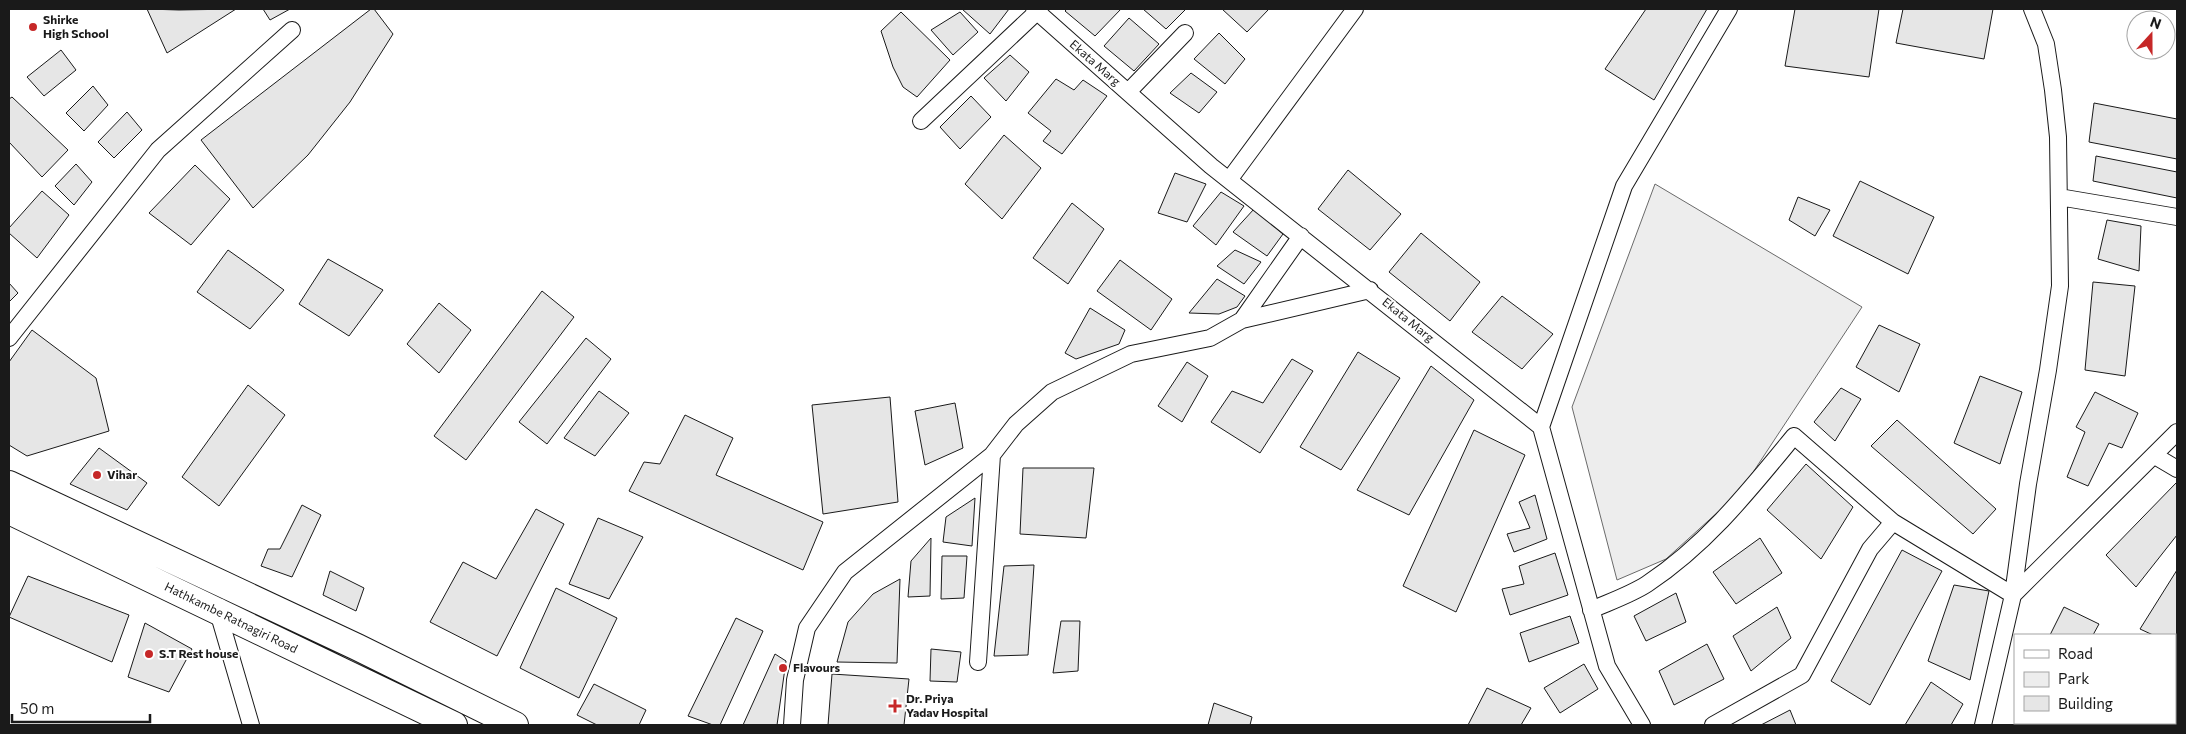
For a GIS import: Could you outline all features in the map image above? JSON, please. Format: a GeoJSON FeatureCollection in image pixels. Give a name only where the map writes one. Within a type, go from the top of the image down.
{"type":"FeatureCollection","features":[{"type":"Feature","properties":{"kind":"main road"},"geometry":{"type":"LineString","coordinates":[[9,484],[229,587],[515,725]]}},
{"type":"Feature","properties":{"kind":"main road","name":"Hathkambe Ratnagiri Road"},"geometry":{"type":"LineString","coordinates":[[9,511],[454,725]]}},
{"type":"Feature","properties":{"kind":"street"},"geometry":{"type":"LineString","coordinates":[[1229,180],[1355,9]]}},
{"type":"Feature","properties":{"kind":"street"},"geometry":{"type":"LineString","coordinates":[[1642,725],[1607,666],[1541,427],[1624,186],[1729,9]]}},
{"type":"Feature","properties":{"kind":"street"},"geometry":{"type":"LineString","coordinates":[[1983,725],[2014,595],[2028,484],[2048,370],[2060,286],[2058,137],[2046,44],[2032,9]]}},
{"type":"Feature","properties":{"kind":"street"},"geometry":{"type":"LineString","coordinates":[[921,121],[1037,10]]}},
{"type":"Feature","properties":{"kind":"street","name":"Ekata Marg"},"geometry":{"type":"LineString","coordinates":[[1037,10],[1229,180],[1541,427]]}},
{"type":"Feature","properties":{"kind":"street"},"geometry":{"type":"LineString","coordinates":[[9,338],[158,150],[292,30]]}},
{"type":"Feature","properties":{"kind":"street"},"geometry":{"type":"LineString","coordinates":[[1128,92],[1185,33]]}},
{"type":"Feature","properties":{"kind":"street"},"geometry":{"type":"LineString","coordinates":[[2059,197],[2177,217]]}},
{"type":"Feature","properties":{"kind":"street"},"geometry":{"type":"LineString","coordinates":[[1242,320],[1301,236]]}},
{"type":"Feature","properties":{"kind":"street"},"geometry":{"type":"LineString","coordinates":[[792,725],[796,680],[807,628],[845,572],[992,455],[1016,424],[1052,392],[1131,354],[1210,338],[1242,320],[1370,290]]}},
{"type":"Feature","properties":{"kind":"street"},"geometry":{"type":"LineString","coordinates":[[2014,595],[2177,432]]}},
{"type":"Feature","properties":{"kind":"street"},"geometry":{"type":"LineString","coordinates":[[1591,610],[1645,586],[1690,553],[1743,498],[1794,436],[1893,522],[2014,595]]}},
{"type":"Feature","properties":{"kind":"street"},"geometry":{"type":"LineString","coordinates":[[978,662],[992,455]]}},
{"type":"Feature","properties":{"kind":"street"},"geometry":{"type":"LineString","coordinates":[[2155,456],[2177,469]]}},
{"type":"Feature","properties":{"kind":"street"},"geometry":{"type":"LineString","coordinates":[[1712,725],[1802,675],[1870,548],[1893,522]]}},
{"type":"Feature","properties":{"kind":"street"},"geometry":{"type":"LineString","coordinates":[[229,587],[218,612],[251,725]]}},
{"type":"Feature","properties":{"kind":"green space"},"geometry":{"type":"Polygon","coordinates":[[[1655,184],[1862,307],[1740,492],[1666,559],[1617,580],[1572,407],[1655,184]]]}},
{"type":"Feature","properties":{"kind":"building"},"geometry":{"type":"Polygon","coordinates":[[[147,9],[179,10],[236,9],[167,53],[147,9]]]}},
{"type":"Feature","properties":{"kind":"building"},"geometry":{"type":"Polygon","coordinates":[[[263,9],[290,9],[270,20],[263,9]]]}},
{"type":"Feature","properties":{"kind":"building"},"geometry":{"type":"Polygon","coordinates":[[[371,9],[374,9],[393,34],[350,102],[308,155],[253,208],[201,140],[371,9]]]}},
{"type":"Feature","properties":{"kind":"building"},"geometry":{"type":"Polygon","coordinates":[[[962,9],[1009,9],[990,34],[962,9]]]}},
{"type":"Feature","properties":{"kind":"building"},"geometry":{"type":"Polygon","coordinates":[[[1067,9],[1121,9],[1095,36],[1065,11],[1067,9]]]}},
{"type":"Feature","properties":{"kind":"building"},"geometry":{"type":"Polygon","coordinates":[[[1143,9],[1186,9],[1166,29],[1143,9]]]}},
{"type":"Feature","properties":{"kind":"building"},"geometry":{"type":"Polygon","coordinates":[[[1222,9],[1267,9],[1268,10],[1247,32],[1222,9]]]}},
{"type":"Feature","properties":{"kind":"building"},"geometry":{"type":"Polygon","coordinates":[[[1646,9],[1707,9],[1654,100],[1605,69],[1646,9]]]}},
{"type":"Feature","properties":{"kind":"building"},"geometry":{"type":"Polygon","coordinates":[[[1795,9],[1879,9],[1869,77],[1785,66],[1795,9]]]}},
{"type":"Feature","properties":{"kind":"building"},"geometry":{"type":"Polygon","coordinates":[[[1903,9],[1993,9],[1984,59],[1896,43],[1903,9]]]}},
{"type":"Feature","properties":{"kind":"building"},"geometry":{"type":"Polygon","coordinates":[[[901,12],[950,60],[917,97],[903,87],[893,67],[881,31],[901,12]]]}},
{"type":"Feature","properties":{"kind":"building"},"geometry":{"type":"Polygon","coordinates":[[[960,12],[978,32],[953,55],[931,30],[960,12]]]}},
{"type":"Feature","properties":{"kind":"building"},"geometry":{"type":"Polygon","coordinates":[[[1129,18],[1159,44],[1134,71],[1104,46],[1129,18]]]}},
{"type":"Feature","properties":{"kind":"building"},"geometry":{"type":"Polygon","coordinates":[[[1219,33],[1245,59],[1225,84],[1194,59],[1219,33]]]}},
{"type":"Feature","properties":{"kind":"building"},"geometry":{"type":"Polygon","coordinates":[[[61,50],[76,70],[44,96],[27,77],[61,50]]]}},
{"type":"Feature","properties":{"kind":"building"},"geometry":{"type":"Polygon","coordinates":[[[1010,55],[1029,72],[1006,101],[984,78],[1010,55]]]}},
{"type":"Feature","properties":{"kind":"building"},"geometry":{"type":"Polygon","coordinates":[[[1191,73],[1217,92],[1199,113],[1170,93],[1191,73]]]}},
{"type":"Feature","properties":{"kind":"building"},"geometry":{"type":"Polygon","coordinates":[[[1056,79],[1074,90],[1083,80],[1107,96],[1062,154],[1043,141],[1051,131],[1028,113],[1056,79]]]}},
{"type":"Feature","properties":{"kind":"building"},"geometry":{"type":"Polygon","coordinates":[[[93,86],[108,105],[84,131],[66,113],[93,86]]]}},
{"type":"Feature","properties":{"kind":"building"},"geometry":{"type":"Polygon","coordinates":[[[971,96],[991,117],[960,149],[940,127],[971,96]]]}},
{"type":"Feature","properties":{"kind":"building"},"geometry":{"type":"Polygon","coordinates":[[[12,97],[68,150],[42,177],[9,142],[9,99],[12,97]]]}},
{"type":"Feature","properties":{"kind":"building"},"geometry":{"type":"Polygon","coordinates":[[[2094,103],[2177,119],[2177,159],[2089,142],[2094,103]]]}},
{"type":"Feature","properties":{"kind":"building"},"geometry":{"type":"Polygon","coordinates":[[[127,112],[142,130],[114,158],[98,142],[127,112]]]}},
{"type":"Feature","properties":{"kind":"building"},"geometry":{"type":"Polygon","coordinates":[[[1004,135],[1041,168],[1002,219],[965,184],[1004,135]]]}},
{"type":"Feature","properties":{"kind":"building"},"geometry":{"type":"Polygon","coordinates":[[[2096,156],[2177,172],[2177,198],[2093,181],[2096,156]]]}},
{"type":"Feature","properties":{"kind":"building"},"geometry":{"type":"Polygon","coordinates":[[[76,164],[92,182],[74,205],[55,186],[76,164]]]}},
{"type":"Feature","properties":{"kind":"building"},"geometry":{"type":"Polygon","coordinates":[[[195,165],[230,199],[191,245],[149,213],[195,165]]]}},
{"type":"Feature","properties":{"kind":"building"},"geometry":{"type":"Polygon","coordinates":[[[1348,170],[1401,214],[1370,250],[1318,209],[1348,170]]]}},
{"type":"Feature","properties":{"kind":"building"},"geometry":{"type":"Polygon","coordinates":[[[1175,173],[1206,184],[1187,222],[1158,213],[1175,173]]]}},
{"type":"Feature","properties":{"kind":"building"},"geometry":{"type":"Polygon","coordinates":[[[1860,181],[1934,217],[1908,274],[1833,236],[1860,181]]]}},
{"type":"Feature","properties":{"kind":"building"},"geometry":{"type":"Polygon","coordinates":[[[42,191],[69,215],[37,258],[9,233],[9,228],[42,191]]]}},
{"type":"Feature","properties":{"kind":"building"},"geometry":{"type":"Polygon","coordinates":[[[1221,192],[1244,206],[1216,245],[1193,226],[1221,192]]]}},
{"type":"Feature","properties":{"kind":"building"},"geometry":{"type":"Polygon","coordinates":[[[1798,197],[1830,210],[1815,236],[1789,220],[1798,197]]]}},
{"type":"Feature","properties":{"kind":"building"},"geometry":{"type":"Polygon","coordinates":[[[1072,203],[1104,229],[1068,284],[1033,258],[1072,203]]]}},
{"type":"Feature","properties":{"kind":"building"},"geometry":{"type":"Polygon","coordinates":[[[1254,209],[1283,234],[1267,256],[1233,232],[1254,209]]]}},
{"type":"Feature","properties":{"kind":"building"},"geometry":{"type":"Polygon","coordinates":[[[2107,220],[2141,226],[2139,271],[2098,259],[2107,220]]]}},
{"type":"Feature","properties":{"kind":"building"},"geometry":{"type":"Polygon","coordinates":[[[1421,233],[1480,282],[1450,321],[1389,272],[1421,233]]]}},
{"type":"Feature","properties":{"kind":"building"},"geometry":{"type":"Polygon","coordinates":[[[228,250],[284,290],[250,329],[197,292],[228,250]]]}},
{"type":"Feature","properties":{"kind":"building"},"geometry":{"type":"Polygon","coordinates":[[[1235,250],[1261,262],[1244,284],[1217,266],[1235,250]]]}},
{"type":"Feature","properties":{"kind":"building"},"geometry":{"type":"Polygon","coordinates":[[[328,259],[383,290],[349,336],[299,304],[328,259]]]}},
{"type":"Feature","properties":{"kind":"building"},"geometry":{"type":"Polygon","coordinates":[[[1120,260],[1172,299],[1151,330],[1097,291],[1120,260]]]}},
{"type":"Feature","properties":{"kind":"building"},"geometry":{"type":"Polygon","coordinates":[[[1217,279],[1245,296],[1237,307],[1219,314],[1189,313],[1217,279]]]}},
{"type":"Feature","properties":{"kind":"building"},"geometry":{"type":"Polygon","coordinates":[[[2093,282],[2135,286],[2125,376],[2085,370],[2093,282]]]}},
{"type":"Feature","properties":{"kind":"building"},"geometry":{"type":"Polygon","coordinates":[[[9,283],[18,293],[9,302],[9,283]]]}},
{"type":"Feature","properties":{"kind":"building"},"geometry":{"type":"Polygon","coordinates":[[[542,291],[574,317],[466,460],[434,436],[542,291]]]}},
{"type":"Feature","properties":{"kind":"building"},"geometry":{"type":"Polygon","coordinates":[[[1502,296],[1553,334],[1522,369],[1472,332],[1502,296]]]}},
{"type":"Feature","properties":{"kind":"building"},"geometry":{"type":"Polygon","coordinates":[[[439,303],[471,330],[439,373],[407,344],[439,303]]]}},
{"type":"Feature","properties":{"kind":"building"},"geometry":{"type":"Polygon","coordinates":[[[1090,308],[1125,330],[1119,344],[1076,359],[1065,353],[1090,308]]]}},
{"type":"Feature","properties":{"kind":"building"},"geometry":{"type":"Polygon","coordinates":[[[1879,325],[1920,344],[1899,392],[1856,367],[1879,325]]]}},
{"type":"Feature","properties":{"kind":"building"},"geometry":{"type":"Polygon","coordinates":[[[32,330],[96,378],[109,431],[27,456],[9,445],[9,362],[32,330]]]}},
{"type":"Feature","properties":{"kind":"building"},"geometry":{"type":"Polygon","coordinates":[[[586,338],[611,359],[547,444],[519,422],[586,338]]]}},
{"type":"Feature","properties":{"kind":"building"},"geometry":{"type":"Polygon","coordinates":[[[1358,352],[1400,378],[1341,470],[1300,447],[1358,352]]]}},
{"type":"Feature","properties":{"kind":"building"},"geometry":{"type":"Polygon","coordinates":[[[1292,359],[1313,371],[1260,453],[1211,422],[1232,391],[1263,403],[1292,359]]]}},
{"type":"Feature","properties":{"kind":"building"},"geometry":{"type":"Polygon","coordinates":[[[1187,362],[1208,376],[1182,422],[1158,406],[1187,362]]]}},
{"type":"Feature","properties":{"kind":"building"},"geometry":{"type":"Polygon","coordinates":[[[1431,366],[1474,400],[1409,515],[1357,490],[1431,366]]]}},
{"type":"Feature","properties":{"kind":"building"},"geometry":{"type":"Polygon","coordinates":[[[1980,376],[2022,392],[2000,464],[1954,443],[1980,376]]]}},
{"type":"Feature","properties":{"kind":"building"},"geometry":{"type":"Polygon","coordinates":[[[248,385],[285,415],[219,506],[182,477],[248,385]]]}},
{"type":"Feature","properties":{"kind":"building"},"geometry":{"type":"Polygon","coordinates":[[[1841,388],[1861,399],[1835,441],[1814,422],[1841,388]]]}},
{"type":"Feature","properties":{"kind":"building"},"geometry":{"type":"Polygon","coordinates":[[[599,391],[629,413],[595,456],[564,438],[599,391]]]}},
{"type":"Feature","properties":{"kind":"building"},"geometry":{"type":"Polygon","coordinates":[[[2095,392],[2138,413],[2122,448],[2109,443],[2088,486],[2067,477],[2085,432],[2076,427],[2095,392]]]}},
{"type":"Feature","properties":{"kind":"building"},"geometry":{"type":"Polygon","coordinates":[[[890,397],[898,502],[823,514],[812,405],[890,397]]]}},
{"type":"Feature","properties":{"kind":"building"},"geometry":{"type":"Polygon","coordinates":[[[955,403],[963,448],[925,465],[915,411],[955,403]]]}},
{"type":"Feature","properties":{"kind":"building"},"geometry":{"type":"Polygon","coordinates":[[[685,415],[733,438],[716,475],[823,522],[803,570],[629,491],[644,462],[660,464],[685,415]]]}},
{"type":"Feature","properties":{"kind":"building"},"geometry":{"type":"Polygon","coordinates":[[[1897,420],[1996,509],[1973,534],[1871,446],[1897,420]]]}},
{"type":"Feature","properties":{"kind":"building"},"geometry":{"type":"Polygon","coordinates":[[[1474,430],[1525,455],[1456,612],[1403,586],[1474,430]]]}},
{"type":"Feature","properties":{"kind":"building"},"geometry":{"type":"Polygon","coordinates":[[[99,448],[147,483],[127,510],[70,484],[99,448]]]}},
{"type":"Feature","properties":{"kind":"building"},"geometry":{"type":"Polygon","coordinates":[[[1806,464],[1853,507],[1821,559],[1767,510],[1806,464]]]}},
{"type":"Feature","properties":{"kind":"building"},"geometry":{"type":"Polygon","coordinates":[[[1023,468],[1094,468],[1086,538],[1020,534],[1023,468]]]}},
{"type":"Feature","properties":{"kind":"building"},"geometry":{"type":"Polygon","coordinates":[[[2177,482],[2177,535],[2136,587],[2106,555],[2177,482]]]}},
{"type":"Feature","properties":{"kind":"building"},"geometry":{"type":"Polygon","coordinates":[[[1535,495],[1547,539],[1514,552],[1507,534],[1530,528],[1519,502],[1535,495]]]}},
{"type":"Feature","properties":{"kind":"building"},"geometry":{"type":"Polygon","coordinates":[[[975,498],[972,546],[943,542],[946,517],[975,498]]]}},
{"type":"Feature","properties":{"kind":"building"},"geometry":{"type":"Polygon","coordinates":[[[302,505],[321,515],[292,577],[261,566],[268,549],[280,549],[302,505]]]}},
{"type":"Feature","properties":{"kind":"building"},"geometry":{"type":"Polygon","coordinates":[[[536,509],[564,524],[497,656],[430,622],[463,562],[496,579],[536,509]]]}},
{"type":"Feature","properties":{"kind":"building"},"geometry":{"type":"Polygon","coordinates":[[[598,518],[643,537],[609,599],[569,584],[598,518]]]}},
{"type":"Feature","properties":{"kind":"building"},"geometry":{"type":"Polygon","coordinates":[[[931,538],[930,596],[908,597],[911,561],[931,538]]]}},
{"type":"Feature","properties":{"kind":"building"},"geometry":{"type":"Polygon","coordinates":[[[1760,538],[1782,573],[1736,604],[1713,572],[1760,538]]]}},
{"type":"Feature","properties":{"kind":"building"},"geometry":{"type":"Polygon","coordinates":[[[1902,550],[1942,571],[1870,705],[1831,681],[1902,550]]]}},
{"type":"Feature","properties":{"kind":"building"},"geometry":{"type":"Polygon","coordinates":[[[1555,553],[1568,595],[1510,615],[1502,589],[1524,584],[1519,566],[1555,553]]]}},
{"type":"Feature","properties":{"kind":"building"},"geometry":{"type":"Polygon","coordinates":[[[942,556],[967,556],[964,598],[941,599],[942,556]]]}},
{"type":"Feature","properties":{"kind":"building"},"geometry":{"type":"Polygon","coordinates":[[[1034,565],[1028,655],[994,656],[1004,566],[1034,565]]]}},
{"type":"Feature","properties":{"kind":"building"},"geometry":{"type":"Polygon","coordinates":[[[2177,570],[2177,646],[2176,634],[2151,634],[2140,629],[2177,570]]]}},
{"type":"Feature","properties":{"kind":"building"},"geometry":{"type":"Polygon","coordinates":[[[330,571],[364,588],[356,611],[323,595],[330,571]]]}},
{"type":"Feature","properties":{"kind":"building"},"geometry":{"type":"Polygon","coordinates":[[[28,576],[129,615],[112,662],[9,617],[28,576]]]}},
{"type":"Feature","properties":{"kind":"building"},"geometry":{"type":"Polygon","coordinates":[[[900,579],[897,663],[837,662],[848,622],[873,594],[900,579]]]}},
{"type":"Feature","properties":{"kind":"building"},"geometry":{"type":"Polygon","coordinates":[[[1954,585],[1989,591],[1970,680],[1928,661],[1954,585]]]}},
{"type":"Feature","properties":{"kind":"building"},"geometry":{"type":"Polygon","coordinates":[[[556,588],[617,618],[579,698],[520,668],[556,588]]]}},
{"type":"Feature","properties":{"kind":"building"},"geometry":{"type":"Polygon","coordinates":[[[1676,593],[1686,622],[1646,641],[1634,616],[1676,593]]]}},
{"type":"Feature","properties":{"kind":"building"},"geometry":{"type":"Polygon","coordinates":[[[1777,607],[1791,638],[1751,671],[1733,636],[1777,607]]]}},
{"type":"Feature","properties":{"kind":"building"},"geometry":{"type":"Polygon","coordinates":[[[2064,607],[2099,624],[2094,634],[2050,634],[2064,607]]]}},
{"type":"Feature","properties":{"kind":"building"},"geometry":{"type":"Polygon","coordinates":[[[1570,616],[1579,643],[1529,662],[1520,633],[1570,616]]]}},
{"type":"Feature","properties":{"kind":"building"},"geometry":{"type":"Polygon","coordinates":[[[736,618],[763,631],[720,725],[713,725],[688,716],[736,618]]]}},
{"type":"Feature","properties":{"kind":"building"},"geometry":{"type":"Polygon","coordinates":[[[1061,621],[1080,621],[1078,671],[1053,673],[1061,621]]]}},
{"type":"Feature","properties":{"kind":"building"},"geometry":{"type":"Polygon","coordinates":[[[145,623],[192,649],[169,692],[128,677],[145,623]]]}},
{"type":"Feature","properties":{"kind":"building"},"geometry":{"type":"Polygon","coordinates":[[[1707,644],[1724,679],[1674,705],[1659,671],[1707,644]]]}},
{"type":"Feature","properties":{"kind":"building"},"geometry":{"type":"Polygon","coordinates":[[[931,649],[961,652],[957,682],[930,681],[931,649]]]}},
{"type":"Feature","properties":{"kind":"building"},"geometry":{"type":"Polygon","coordinates":[[[775,654],[786,661],[777,725],[743,725],[775,654]]]}},
{"type":"Feature","properties":{"kind":"building"},"geometry":{"type":"Polygon","coordinates":[[[1584,664],[1598,689],[1560,713],[1544,688],[1584,664]]]}},
{"type":"Feature","properties":{"kind":"building"},"geometry":{"type":"Polygon","coordinates":[[[2176,672],[2177,725],[2016,725],[2176,724],[2176,672]]]}},
{"type":"Feature","properties":{"kind":"building"},"geometry":{"type":"Polygon","coordinates":[[[832,674],[909,679],[904,725],[828,725],[832,674]]]}},
{"type":"Feature","properties":{"kind":"building"},"geometry":{"type":"Polygon","coordinates":[[[1931,682],[1963,704],[1951,725],[1905,725],[1931,682]]]}},
{"type":"Feature","properties":{"kind":"building"},"geometry":{"type":"Polygon","coordinates":[[[594,684],[646,710],[639,725],[597,725],[577,715],[594,684]]]}},
{"type":"Feature","properties":{"kind":"building"},"geometry":{"type":"Polygon","coordinates":[[[1487,688],[1531,708],[1521,725],[1468,725],[1487,688]]]}},
{"type":"Feature","properties":{"kind":"building"},"geometry":{"type":"Polygon","coordinates":[[[1214,703],[1252,717],[1250,725],[1208,725],[1214,703]]]}},
{"type":"Feature","properties":{"kind":"building"},"geometry":{"type":"Polygon","coordinates":[[[1790,710],[1796,725],[1761,725],[1790,710]]]}},
{"type":"Feature","properties":{"kind":"place","name":"Shirke High School"},"geometry":{"type":"Point","coordinates":[33,27]}},
{"type":"Feature","properties":{"kind":"place","name":"Vihar"},"geometry":{"type":"Point","coordinates":[97,475]}},
{"type":"Feature","properties":{"kind":"place","name":"S.T Rest house"},"geometry":{"type":"Point","coordinates":[149,654]}},
{"type":"Feature","properties":{"kind":"place","name":"Flavours"},"geometry":{"type":"Point","coordinates":[783,668]}},
{"type":"Feature","properties":{"kind":"place","name":"Dr. Priya Yadav Hospital"},"geometry":{"type":"Point","coordinates":[895,706]}}]}
